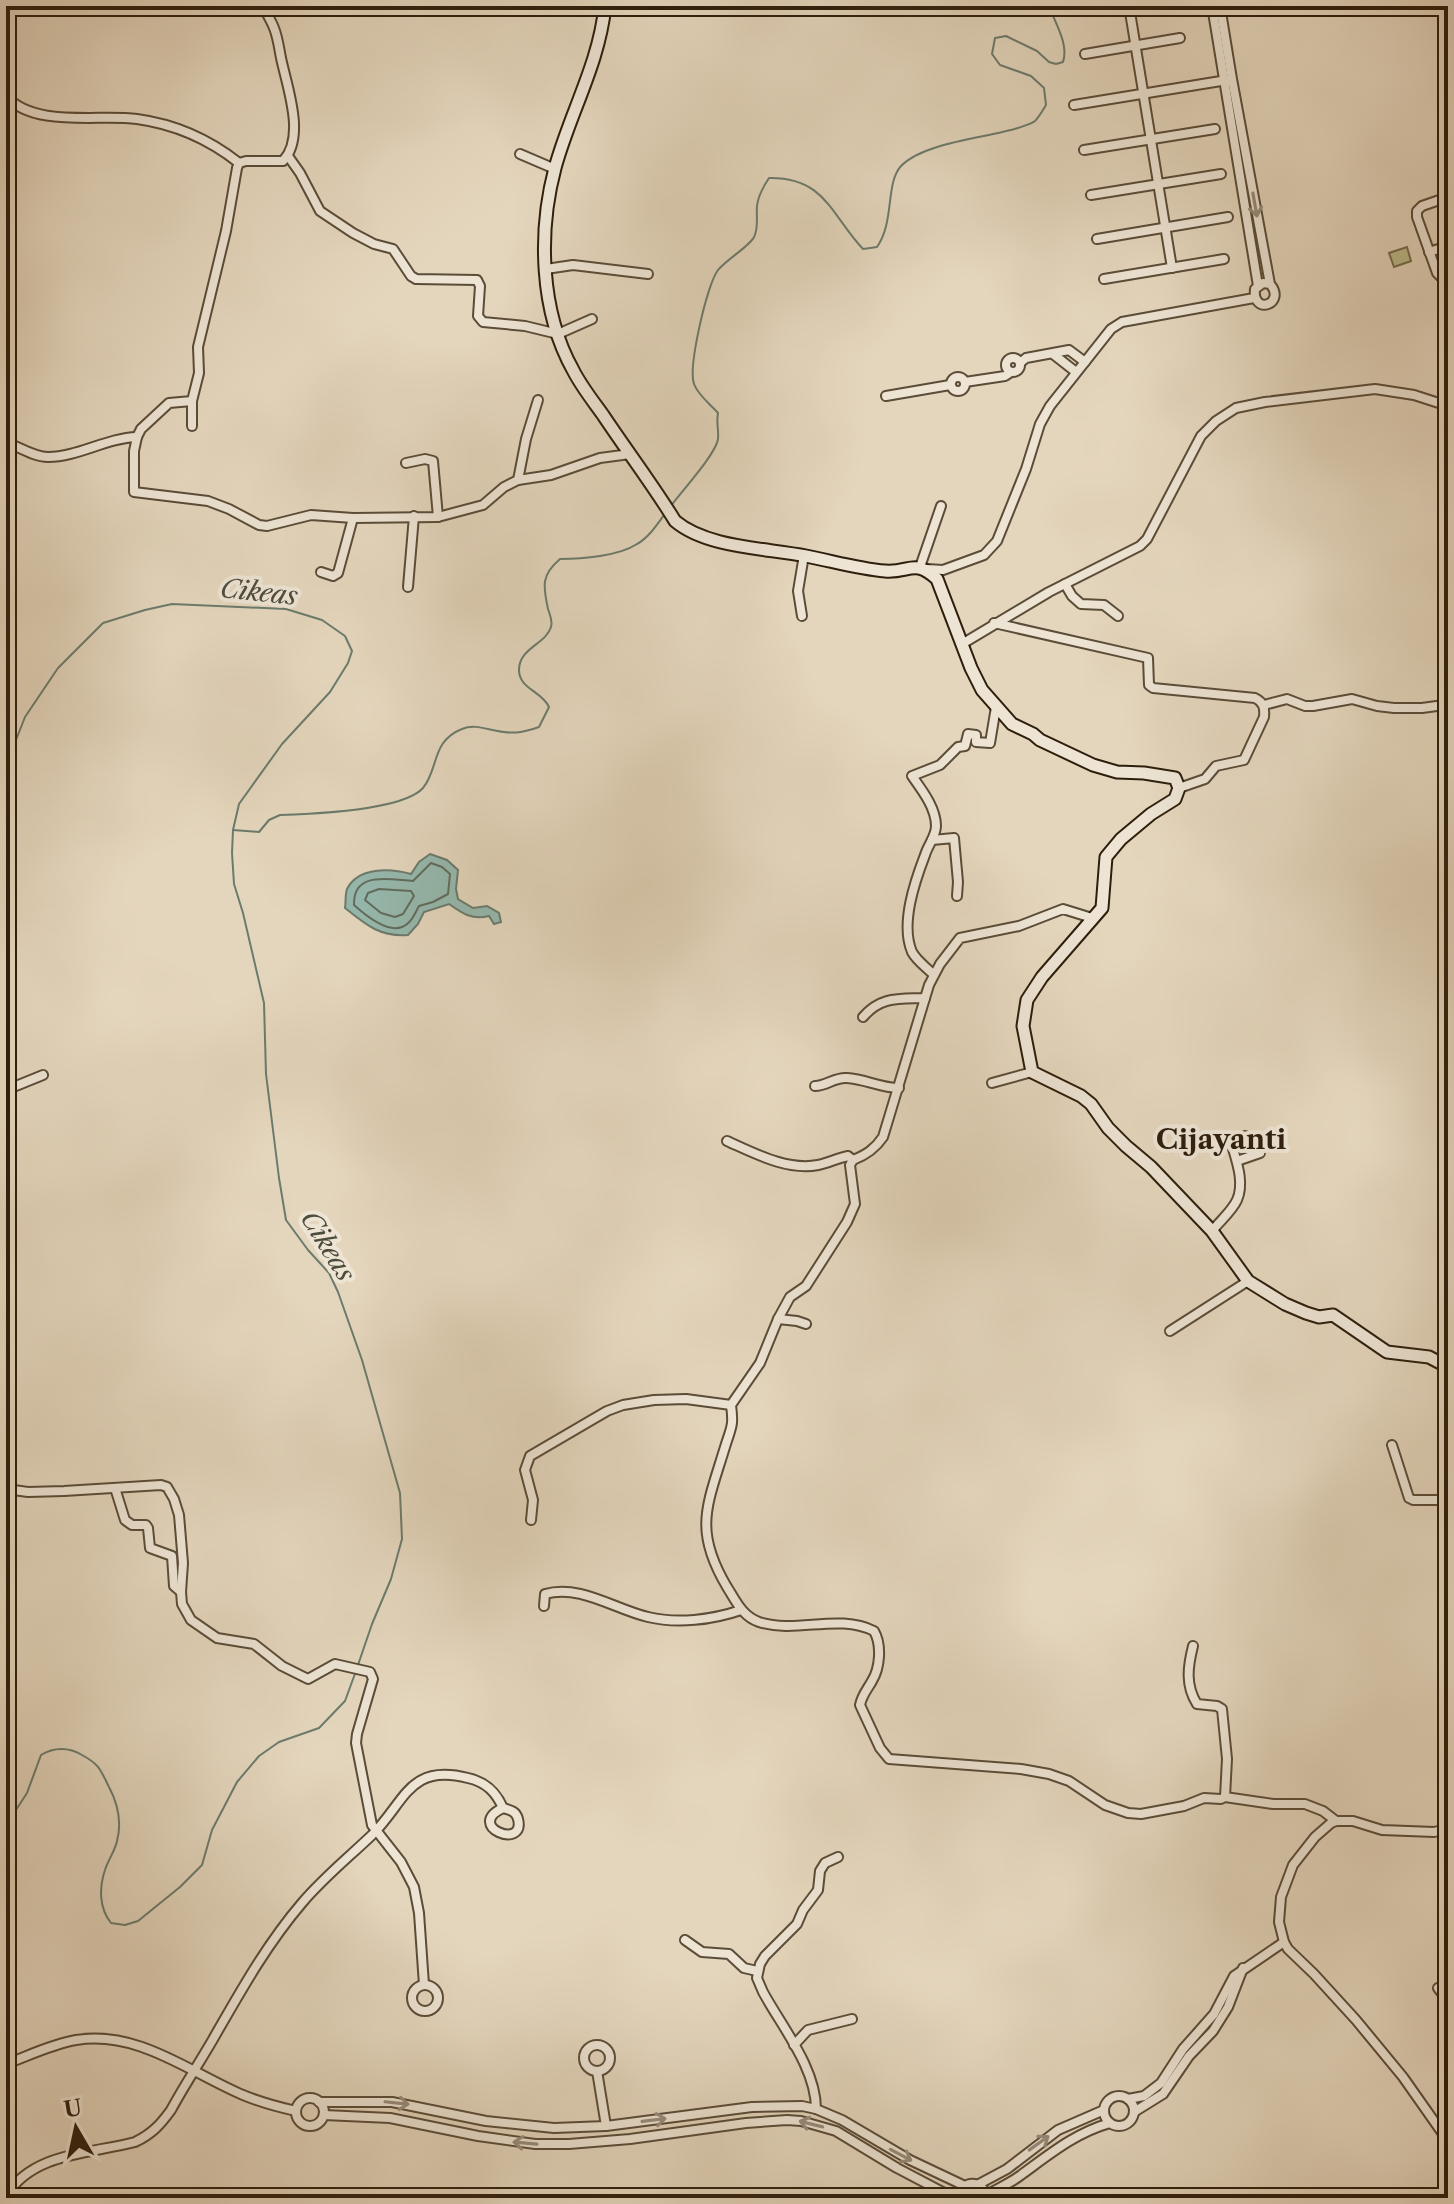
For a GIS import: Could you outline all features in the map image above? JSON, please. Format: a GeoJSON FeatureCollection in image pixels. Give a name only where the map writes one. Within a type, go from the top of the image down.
{"type":"FeatureCollection","features":[{"type":"Feature","properties":{"kind":"main road"},"geometry":{"type":"LineString","coordinates":[[605,6],[603,31],[596,55],[555,169],[545,227],[549,298],[558,334],[574,373],[675,521],[687,531],[739,545],[888,571],[924,568],[937,579],[982,690],[1012,724],[1093,765],[1117,772],[1175,778],[1179,788],[1175,799],[1121,839],[1106,857],[1102,908],[1042,977],[1027,1000],[1023,1026],[1032,1072],[1091,1104],[1108,1128],[1151,1167],[1212,1231],[1248,1281],[1306,1313],[1319,1317],[1333,1315],[1387,1352],[1429,1357],[1448,1367]]}},
{"type":"Feature","properties":{"kind":"street"},"geometry":{"type":"LineString","coordinates":[[192,426],[192,401],[199,373],[198,347],[226,231],[235,171],[239,163],[246,161],[283,161],[293,140],[293,110],[278,41],[263,6]]}},
{"type":"Feature","properties":{"kind":"street"},"geometry":{"type":"LineString","coordinates":[[1077,8],[1092,6]]}},
{"type":"Feature","properties":{"kind":"street"},"geometry":{"type":"LineString","coordinates":[[1129,6],[1172,268]]}},
{"type":"Feature","properties":{"kind":"street"},"geometry":{"type":"LineString","coordinates":[[1212,6],[1219,18]]}},
{"type":"Feature","properties":{"kind":"street"},"geometry":{"type":"LineString","coordinates":[[1220,6],[1219,18],[1258,286]]}},
{"type":"Feature","properties":{"kind":"street"},"geometry":{"type":"LineString","coordinates":[[1085,54],[1180,38]]}},
{"type":"Feature","properties":{"kind":"street"},"geometry":{"type":"LineString","coordinates":[[1074,105],[1228,79]]}},
{"type":"Feature","properties":{"kind":"street"},"geometry":{"type":"LineString","coordinates":[[1228,79],[1270,284],[1274,288],[1274,300],[1269,304],[1263,305],[1254,298]]}},
{"type":"Feature","properties":{"kind":"street"},"geometry":{"type":"LineString","coordinates":[[6,96],[27,111],[82,118],[138,119],[167,126],[207,141],[239,163]]}},
{"type":"Feature","properties":{"kind":"street"},"geometry":{"type":"LineString","coordinates":[[1084,150],[1215,129]]}},
{"type":"Feature","properties":{"kind":"street"},"geometry":{"type":"LineString","coordinates":[[520,154],[555,169]]}},
{"type":"Feature","properties":{"kind":"street"},"geometry":{"type":"LineString","coordinates":[[288,156],[320,211],[374,244],[393,249],[411,276],[421,280],[475,279],[480,286],[478,316],[483,322],[525,326],[558,334],[592,319]]}},
{"type":"Feature","properties":{"kind":"street"},"geometry":{"type":"LineString","coordinates":[[1091,195],[1221,174]]}},
{"type":"Feature","properties":{"kind":"street"},"geometry":{"type":"LineString","coordinates":[[1448,197],[1422,206],[1417,211],[1437,273],[1448,284]]}},
{"type":"Feature","properties":{"kind":"street"},"geometry":{"type":"LineString","coordinates":[[1097,239],[1228,217]]}},
{"type":"Feature","properties":{"kind":"street"},"geometry":{"type":"LineString","coordinates":[[1429,252],[1448,246]]}},
{"type":"Feature","properties":{"kind":"street"},"geometry":{"type":"LineString","coordinates":[[1104,279],[1224,259]]}},
{"type":"Feature","properties":{"kind":"street"},"geometry":{"type":"LineString","coordinates":[[546,269],[573,265],[648,274]]}},
{"type":"Feature","properties":{"kind":"street"},"geometry":{"type":"LineString","coordinates":[[1254,298],[1258,286],[1270,284]]}},
{"type":"Feature","properties":{"kind":"street"},"geometry":{"type":"LineString","coordinates":[[941,506],[924,568],[943,570],[984,555],[997,541],[1040,424],[1050,406],[1111,329],[1122,322],[1254,298]]}},
{"type":"Feature","properties":{"kind":"street"},"geometry":{"type":"LineString","coordinates":[[886,396],[950,385],[953,390],[959,391],[964,388],[965,382],[1005,376],[1011,372],[1006,366],[1009,358],[1014,357],[1020,363],[1026,358],[1069,350],[1085,362]]}},
{"type":"Feature","properties":{"kind":"street"},"geometry":{"type":"LineString","coordinates":[[1053,354],[1076,372]]}},
{"type":"Feature","properties":{"kind":"street"},"geometry":{"type":"LineString","coordinates":[[962,644],[1065,584],[1132,552],[1147,539],[1201,436],[1236,408],[1375,389],[1414,395],[1448,406]]}},
{"type":"Feature","properties":{"kind":"street"},"geometry":{"type":"LineString","coordinates":[[518,480],[538,400]]}},
{"type":"Feature","properties":{"kind":"street"},"geometry":{"type":"LineString","coordinates":[[192,401],[169,403],[141,429],[133,460],[134,492],[208,501],[267,526],[311,515],[438,517],[483,505],[504,487],[518,480],[551,475],[600,458],[630,454]]}},
{"type":"Feature","properties":{"kind":"street"},"geometry":{"type":"LineString","coordinates":[[6,442],[49,457],[108,441],[137,437]]}},
{"type":"Feature","properties":{"kind":"street"},"geometry":{"type":"LineString","coordinates":[[406,463],[425,459],[433,461],[438,517]]}},
{"type":"Feature","properties":{"kind":"street"},"geometry":{"type":"LineString","coordinates":[[408,587],[414,516]]}},
{"type":"Feature","properties":{"kind":"street"},"geometry":{"type":"LineString","coordinates":[[321,572],[333,576],[338,573],[353,518]]}},
{"type":"Feature","properties":{"kind":"street"},"geometry":{"type":"LineString","coordinates":[[802,616],[798,591],[804,555]]}},
{"type":"Feature","properties":{"kind":"street"},"geometry":{"type":"LineString","coordinates":[[1065,584],[1081,604],[1104,605],[1118,616]]}},
{"type":"Feature","properties":{"kind":"street"},"geometry":{"type":"LineString","coordinates":[[994,623],[1148,658],[1149,685],[1153,688],[1255,698],[1264,705]]}},
{"type":"Feature","properties":{"kind":"street"},"geometry":{"type":"LineString","coordinates":[[1264,705],[1287,699],[1305,706],[1352,699],[1394,708],[1422,708],[1447,702]]}},
{"type":"Feature","properties":{"kind":"street"},"geometry":{"type":"LineString","coordinates":[[1179,788],[1205,779],[1216,766],[1244,760],[1264,717],[1264,705]]}},
{"type":"Feature","properties":{"kind":"street"},"geometry":{"type":"LineString","coordinates":[[933,974],[912,952],[909,939],[911,900],[916,879],[936,830],[936,822],[924,792],[912,776],[940,765],[958,747],[965,746],[968,734],[976,735],[976,742],[990,743],[996,707]]}},
{"type":"Feature","properties":{"kind":"street"},"geometry":{"type":"LineString","coordinates":[[932,840],[954,838],[957,896]]}},
{"type":"Feature","properties":{"kind":"street"},"geometry":{"type":"LineString","coordinates":[[853,1160],[866,1155],[883,1137],[933,974],[960,938],[1019,926],[1063,909],[1092,918]]}},
{"type":"Feature","properties":{"kind":"street"},"geometry":{"type":"LineString","coordinates":[[863,1017],[877,1003],[925,998]]}},
{"type":"Feature","properties":{"kind":"street"},"geometry":{"type":"LineString","coordinates":[[992,1083],[1032,1072]]}},
{"type":"Feature","properties":{"kind":"street"},"geometry":{"type":"LineString","coordinates":[[6,1090],[43,1075]]}},
{"type":"Feature","properties":{"kind":"street"},"geometry":{"type":"LineString","coordinates":[[815,1086],[848,1078],[899,1088]]}},
{"type":"Feature","properties":{"kind":"street"},"geometry":{"type":"LineString","coordinates":[[1212,1231],[1237,1200],[1240,1181],[1231,1142],[1245,1136]]}},
{"type":"Feature","properties":{"kind":"street"},"geometry":{"type":"LineString","coordinates":[[727,1141],[797,1166],[816,1166],[848,1156],[853,1160]]}},
{"type":"Feature","properties":{"kind":"street"},"geometry":{"type":"LineString","coordinates":[[1237,1161],[1260,1153]]}},
{"type":"Feature","properties":{"kind":"street"},"geometry":{"type":"LineString","coordinates":[[853,1160],[849,1173],[855,1204],[847,1222],[806,1286],[790,1297],[760,1363],[731,1405],[733,1423],[707,1506],[705,1529],[712,1560],[741,1610],[758,1622],[779,1626],[852,1624],[874,1631],[879,1647],[878,1665],[860,1705],[880,1748],[889,1759],[1049,1774],[1069,1781],[1105,1805],[1128,1813],[1141,1814],[1184,1806],[1204,1798],[1225,1797],[1273,1804],[1305,1804],[1323,1811],[1336,1821]]}},
{"type":"Feature","properties":{"kind":"street"},"geometry":{"type":"LineString","coordinates":[[1170,1331],[1248,1281]]}},
{"type":"Feature","properties":{"kind":"street"},"geometry":{"type":"LineString","coordinates":[[778,1319],[806,1324]]}},
{"type":"Feature","properties":{"kind":"street"},"geometry":{"type":"LineString","coordinates":[[531,1520],[532,1494],[525,1470],[530,1456],[607,1411],[654,1400],[686,1399],[731,1405]]}},
{"type":"Feature","properties":{"kind":"street"},"geometry":{"type":"LineString","coordinates":[[1392,1445],[1409,1498],[1448,1500]]}},
{"type":"Feature","properties":{"kind":"street"},"geometry":{"type":"LineString","coordinates":[[6,1489],[52,1492],[167,1487],[179,1515],[183,1563],[181,1592],[185,1612],[191,1620],[217,1638],[254,1644],[300,1677],[308,1679],[335,1664],[370,1672],[373,1679],[356,1743],[375,1832],[401,1862],[414,1887],[424,1985]]}},
{"type":"Feature","properties":{"kind":"street"},"geometry":{"type":"LineString","coordinates":[[115,1488],[125,1520],[132,1525],[146,1525],[150,1548],[172,1556],[174,1586],[181,1592]]}},
{"type":"Feature","properties":{"kind":"street"},"geometry":{"type":"LineString","coordinates":[[544,1606],[545,1594],[564,1591],[590,1596],[647,1617],[670,1620],[708,1618],[741,1610]]}},
{"type":"Feature","properties":{"kind":"street"},"geometry":{"type":"LineString","coordinates":[[1193,1646],[1188,1679],[1191,1693],[1197,1704],[1222,1709],[1227,1759],[1225,1797]]}},
{"type":"Feature","properties":{"kind":"street"},"geometry":{"type":"LineString","coordinates":[[1448,1697],[1445,1722],[1448,1749]]}},
{"type":"Feature","properties":{"kind":"street"},"geometry":{"type":"LineString","coordinates":[[6,2196],[19,2179],[45,2162],[117,2147],[148,2136],[171,2110],[254,1970],[290,1918],[317,1887],[375,1832],[418,1780],[428,1776],[456,1775],[480,1781],[495,1793],[503,1808]]}},
{"type":"Feature","properties":{"kind":"street"},"geometry":{"type":"LineString","coordinates":[[1448,1826],[1434,1832],[1382,1830],[1353,1821],[1336,1821],[1307,1846],[1290,1873],[1279,1908],[1279,1922],[1288,1949],[1379,2048],[1448,2141]]}},
{"type":"Feature","properties":{"kind":"street"},"geometry":{"type":"LineString","coordinates":[[816,2109],[809,2073],[763,1992],[757,1971],[765,1956],[797,1924],[819,1886],[820,1871],[825,1863],[838,1857]]}},
{"type":"Feature","properties":{"kind":"street"},"geometry":{"type":"LineString","coordinates":[[685,1940],[702,1952],[729,1954],[744,1968],[757,1971]]}},
{"type":"Feature","properties":{"kind":"street"},"geometry":{"type":"LineString","coordinates":[[1110,2123],[1104,2115],[1105,2104],[1115,2096],[1135,2099],[1144,2096],[1161,2083],[1183,2049],[1214,2014],[1230,1981],[1243,1968],[1284,1942]]}},
{"type":"Feature","properties":{"kind":"street"},"geometry":{"type":"LineString","coordinates":[[1134,2112],[1163,2094],[1189,2056],[1213,2031],[1228,2007],[1243,1968]]}},
{"type":"Feature","properties":{"kind":"street"},"geometry":{"type":"LineString","coordinates":[[1438,1988],[1448,2001]]}},
{"type":"Feature","properties":{"kind":"street"},"geometry":{"type":"LineString","coordinates":[[794,2045],[808,2030],[852,2019]]}},
{"type":"Feature","properties":{"kind":"street"},"geometry":{"type":"LineString","coordinates":[[6,2064],[74,2040],[93,2038],[127,2042],[243,2095],[296,2111]]}},
{"type":"Feature","properties":{"kind":"street"},"geometry":{"type":"LineString","coordinates":[[597,2071],[606,2126]]}},
{"type":"Feature","properties":{"kind":"street"},"geometry":{"type":"LineString","coordinates":[[319,2102],[324,2115],[312,2126],[304,2125],[296,2111],[302,2101],[308,2099],[319,2102],[392,2102],[486,2121],[568,2128],[752,2107],[816,2109],[965,2186]]}},
{"type":"Feature","properties":{"kind":"street"},"geometry":{"type":"LineString","coordinates":[[324,2115],[390,2118],[511,2141],[569,2144],[801,2121],[836,2131],[897,2168],[957,2198],[971,2183],[984,2188],[987,2196],[1083,2133],[1110,2123],[1122,2125],[1132,2118],[1134,2112],[1128,2099]]}},
{"type":"Feature","properties":{"kind":"street"},"geometry":{"type":"LineString","coordinates":[[979,2184],[1007,2169],[1058,2130],[1104,2110]]}},
{"type":"Feature","properties":{"kind":"street"},"geometry":{"type":"LineString","coordinates":[[836,2131],[842,2120]]}},
{"type":"Feature","properties":{"kind":"street"},"geometry":{"type":"LineString","coordinates":[[568,2128],[569,2144]]}},
{"type":"Feature","properties":{"kind":"shaded area"},"geometry":{"type":"Polygon","coordinates":[[[1407,247],[1411,261],[1394,267],[1389,253],[1407,247]]]}},
{"type":"Feature","properties":{"kind":"water"},"geometry":{"type":"Polygon","coordinates":[[[430,854],[447,860],[458,870],[458,899],[473,908],[487,906],[499,913],[501,922],[494,924],[489,916],[468,915],[449,904],[424,912],[408,935],[398,935],[374,929],[345,908],[347,889],[359,877],[384,870],[411,874],[419,862],[430,854]]]}},
{"type":"Feature","properties":{"kind":"waterway"},"geometry":{"type":"LineString","coordinates":[[670,507],[716,446],[718,413],[694,384],[700,326],[718,270],[754,237],[758,199],[769,178],[788,179],[815,191],[863,249],[877,247],[883,237],[893,183],[901,166],[925,151],[1018,128],[1033,122],[1039,115],[1046,105],[1044,88],[1031,76],[1000,65],[992,54],[995,38],[1006,36],[1037,51],[1049,62],[1063,62],[1063,41],[1049,6]]}},
{"type":"Feature","properties":{"kind":"waterway"},"geometry":{"type":"LineString","coordinates":[[233,830],[259,832],[269,820],[280,815],[356,810],[396,802],[423,788],[440,748],[452,734],[467,727],[513,733],[539,727],[549,707],[523,682],[519,670],[523,656],[544,638],[551,627],[545,587],[549,570],[560,559],[600,556],[629,548],[645,538],[664,515]]}},
{"type":"Feature","properties":{"kind":"waterway","name":"Cikeas"},"geometry":{"type":"LineString","coordinates":[[6,755],[14,745],[25,717],[58,668],[103,623],[145,610],[172,604],[286,609],[322,620],[345,636],[352,651],[330,692],[282,744],[239,804],[232,853],[234,884],[264,1003],[266,1074],[286,1220],[329,1273],[338,1292],[362,1360],[400,1493],[402,1539],[391,1579],[358,1665]]}},
{"type":"Feature","properties":{"kind":"waterway","name":"Cikeas"},"geometry":{"type":"LineString","coordinates":[[6,1840],[14,1813],[27,1793],[41,1755],[56,1749],[77,1752],[96,1765],[104,1776],[118,1813],[116,1845],[102,1884],[104,1911],[111,1923],[125,1925],[138,1921],[202,1865],[212,1830],[237,1782],[259,1756],[279,1742],[319,1728],[345,1701],[356,1671]]}},
{"type":"Feature","properties":{"kind":"waterway","name":"Cikeas"},"geometry":{"type":"LineString","coordinates":[[6,1944],[15,1994],[13,2019],[6,2021]]}},
{"type":"Feature","properties":{"kind":"district","name":"Cijayanti"},"geometry":{"type":"Point","coordinates":[1221,1139]}}]}
